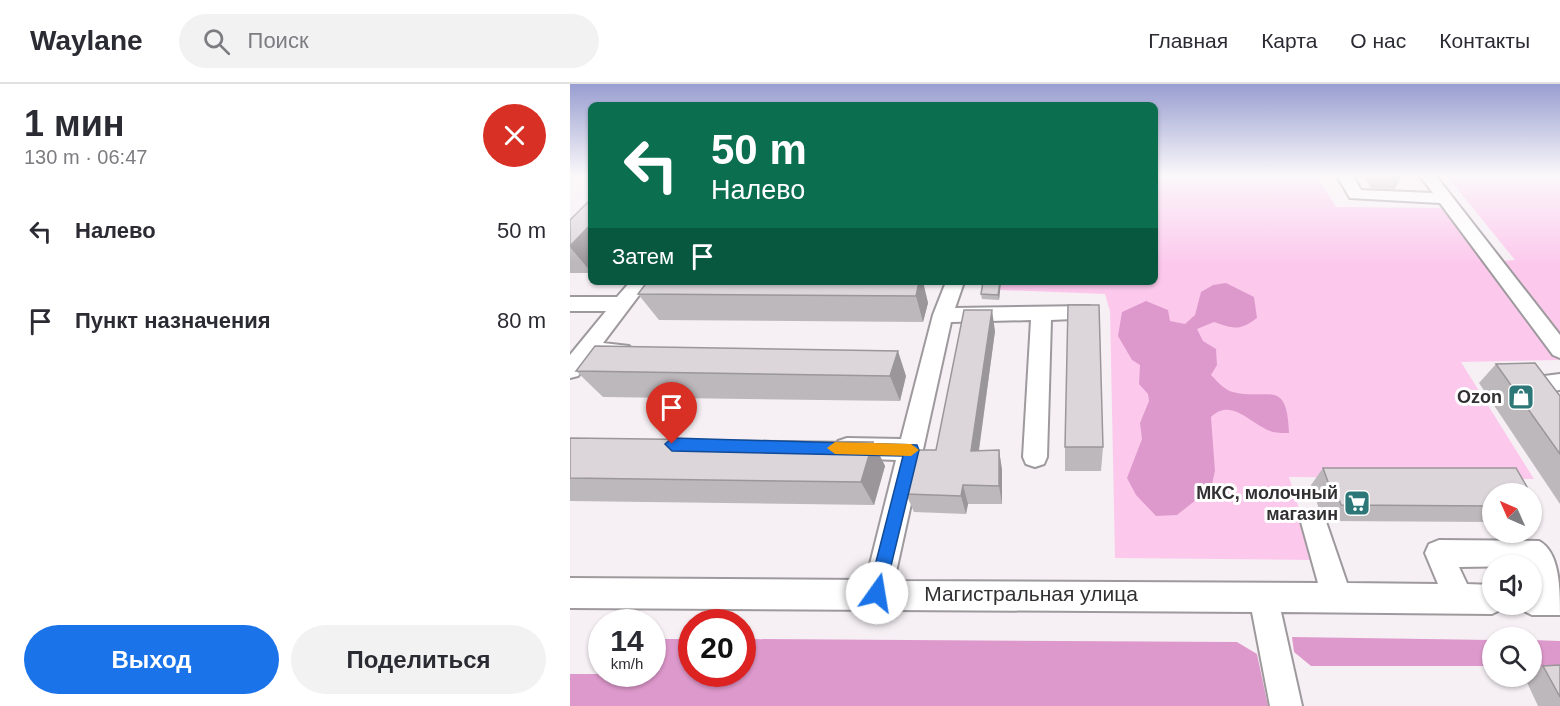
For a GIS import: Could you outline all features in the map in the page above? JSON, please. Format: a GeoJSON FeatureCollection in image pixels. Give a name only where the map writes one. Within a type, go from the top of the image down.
{"type":"FeatureCollection","features":[{"type":"Feature","properties":{"kind":"street"},"geometry":{"type":"LineString","coordinates":[[1450,205],[1560,350]]}},
{"type":"Feature","properties":{"kind":"street"},"geometry":{"type":"LineString","coordinates":[[877,593],[943,315],[954,285]]}},
{"type":"Feature","properties":{"kind":"street"},"geometry":{"type":"LineString","coordinates":[[570,304],[632,291],[692,289]]}},
{"type":"Feature","properties":{"kind":"street"},"geometry":{"type":"LineString","coordinates":[[570,370],[632,291]]}},
{"type":"Feature","properties":{"kind":"street"},"geometry":{"type":"LineString","coordinates":[[1035,457],[1042,322],[1038,313]]}},
{"type":"Feature","properties":{"kind":"street"},"geometry":{"type":"LineString","coordinates":[[943,315],[1088,313]]}},
{"type":"Feature","properties":{"kind":"street"},"geometry":{"type":"LineString","coordinates":[[585,350],[643,351]]}},
{"type":"Feature","properties":{"kind":"street"},"geometry":{"type":"LineString","coordinates":[[1560,382],[1536,384],[1560,418]]}},
{"type":"Feature","properties":{"kind":"street"},"geometry":{"type":"LineString","coordinates":[[828,448],[912,450]]}},
{"type":"Feature","properties":{"kind":"street"},"geometry":{"type":"LineString","coordinates":[[1314,522],[1337,597]]}},
{"type":"Feature","properties":{"kind":"street"},"geometry":{"type":"LineString","coordinates":[[1459,599],[1439,553],[1539,554],[1560,592]]}},
{"type":"Feature","properties":{"kind":"street","name":"Магистральная улица"},"geometry":{"type":"LineString","coordinates":[[570,593],[877,593],[1482,599]]}},
{"type":"Feature","properties":{"kind":"street"},"geometry":{"type":"LineString","coordinates":[[1263,596],[1286,706]]}},
{"type":"Feature","properties":{"kind":"street"},"geometry":{"type":"LineString","coordinates":[[1542,600],[1560,600]]}},
{"type":"Feature","properties":{"kind":"shaded area"},"geometry":{"type":"Polygon","coordinates":[[[1158,205],[1335,205],[1336,207],[1447,208],[1559,360],[1461,362],[1534,479],[1289,477],[1315,560],[1115,558],[1110,311],[1105,294],[1000,290],[1001,285],[1158,285],[1158,205]]]}},
{"type":"Feature","properties":{"kind":"shaded area"},"geometry":{"type":"Polygon","coordinates":[[[1470,205],[1560,205],[1560,335],[1500,261],[1515,260],[1470,205]]]}},
{"type":"Feature","properties":{"kind":"shaded area"},"geometry":{"type":"Polygon","coordinates":[[[1226,283],[1254,297],[1257,318],[1237,328],[1214,322],[1197,329],[1203,341],[1216,349],[1217,365],[1211,375],[1230,391],[1266,394],[1280,398],[1284,404],[1289,433],[1270,431],[1233,411],[1218,412],[1211,417],[1215,471],[1211,488],[1177,515],[1156,516],[1136,495],[1127,478],[1142,439],[1140,423],[1149,401],[1148,394],[1139,384],[1140,365],[1132,360],[1118,336],[1122,312],[1146,301],[1168,310],[1170,321],[1185,324],[1195,315],[1201,292],[1213,285],[1226,283]]]}},
{"type":"Feature","properties":{"kind":"shaded area"},"geometry":{"type":"Polygon","coordinates":[[[1292,637],[1482,640],[1482,666],[1311,666],[1294,652],[1292,637]]]}},
{"type":"Feature","properties":{"kind":"shaded area"},"geometry":{"type":"Polygon","coordinates":[[[666,639],[678,639],[678,687],[756,687],[756,639],[1237,642],[1257,654],[1268,706],[570,706],[570,674],[588,674],[588,687],[666,687],[666,639]]]}},
{"type":"Feature","properties":{"kind":"shaded area"},"geometry":{"type":"Polygon","coordinates":[[[1542,640],[1560,641],[1560,667],[1542,667],[1542,640]]]}},
{"type":"Feature","properties":{"kind":"building"},"geometry":{"type":"Polygon","coordinates":[[[585,205],[588,205],[588,227],[570,246],[570,220],[585,205]]]}},
{"type":"Feature","properties":{"kind":"building"},"geometry":{"type":"Polygon","coordinates":[[[645,285],[918,285],[916,296],[638,294],[645,285]]]}},
{"type":"Feature","properties":{"kind":"building"},"geometry":{"type":"Polygon","coordinates":[[[982,285],[1000,285],[998,295],[981,294],[982,285]]]}},
{"type":"Feature","properties":{"kind":"building"},"geometry":{"type":"Polygon","coordinates":[[[1068,305],[1099,305],[1103,447],[1065,447],[1068,305]]]}},
{"type":"Feature","properties":{"kind":"building"},"geometry":{"type":"Polygon","coordinates":[[[964,310],[992,310],[971,451],[999,450],[999,486],[963,485],[961,496],[906,494],[916,450],[936,450],[964,310]]]}},
{"type":"Feature","properties":{"kind":"building"},"geometry":{"type":"Polygon","coordinates":[[[595,346],[898,351],[890,376],[576,371],[595,346]]]}},
{"type":"Feature","properties":{"kind":"building"},"geometry":{"type":"Polygon","coordinates":[[[1535,363],[1560,396],[1560,454],[1496,364],[1535,363]]]}},
{"type":"Feature","properties":{"kind":"building"},"geometry":{"type":"Polygon","coordinates":[[[570,438],[873,442],[861,482],[570,478],[570,438]]]}},
{"type":"Feature","properties":{"kind":"building"},"geometry":{"type":"Polygon","coordinates":[[[1323,468],[1516,468],[1525,483],[1482,483],[1482,506],[1341,505],[1338,496],[1332,493],[1323,468]]]}},
{"type":"Feature","properties":{"kind":"building"},"geometry":{"type":"Polygon","coordinates":[[[1560,665],[1560,697],[1543,666],[1560,665]]]}},
{"type":"Feature","properties":{"kind":"slow traffic"},"geometry":{"type":"LineString","coordinates":[[835,448],[911,450]]}},
{"type":"Feature","properties":{"kind":"place","name":"Ozon"},"geometry":{"type":"Point","coordinates":[1521,397]}},
{"type":"Feature","properties":{"kind":"place","name":"МКС, молочный магазин"},"geometry":{"type":"Point","coordinates":[1357,503]}},
{"type":"Feature","properties":{"kind":"route"},"geometry":{"type":"LineString","coordinates":[[672,444],[912,450],[877,593]]}}]}
